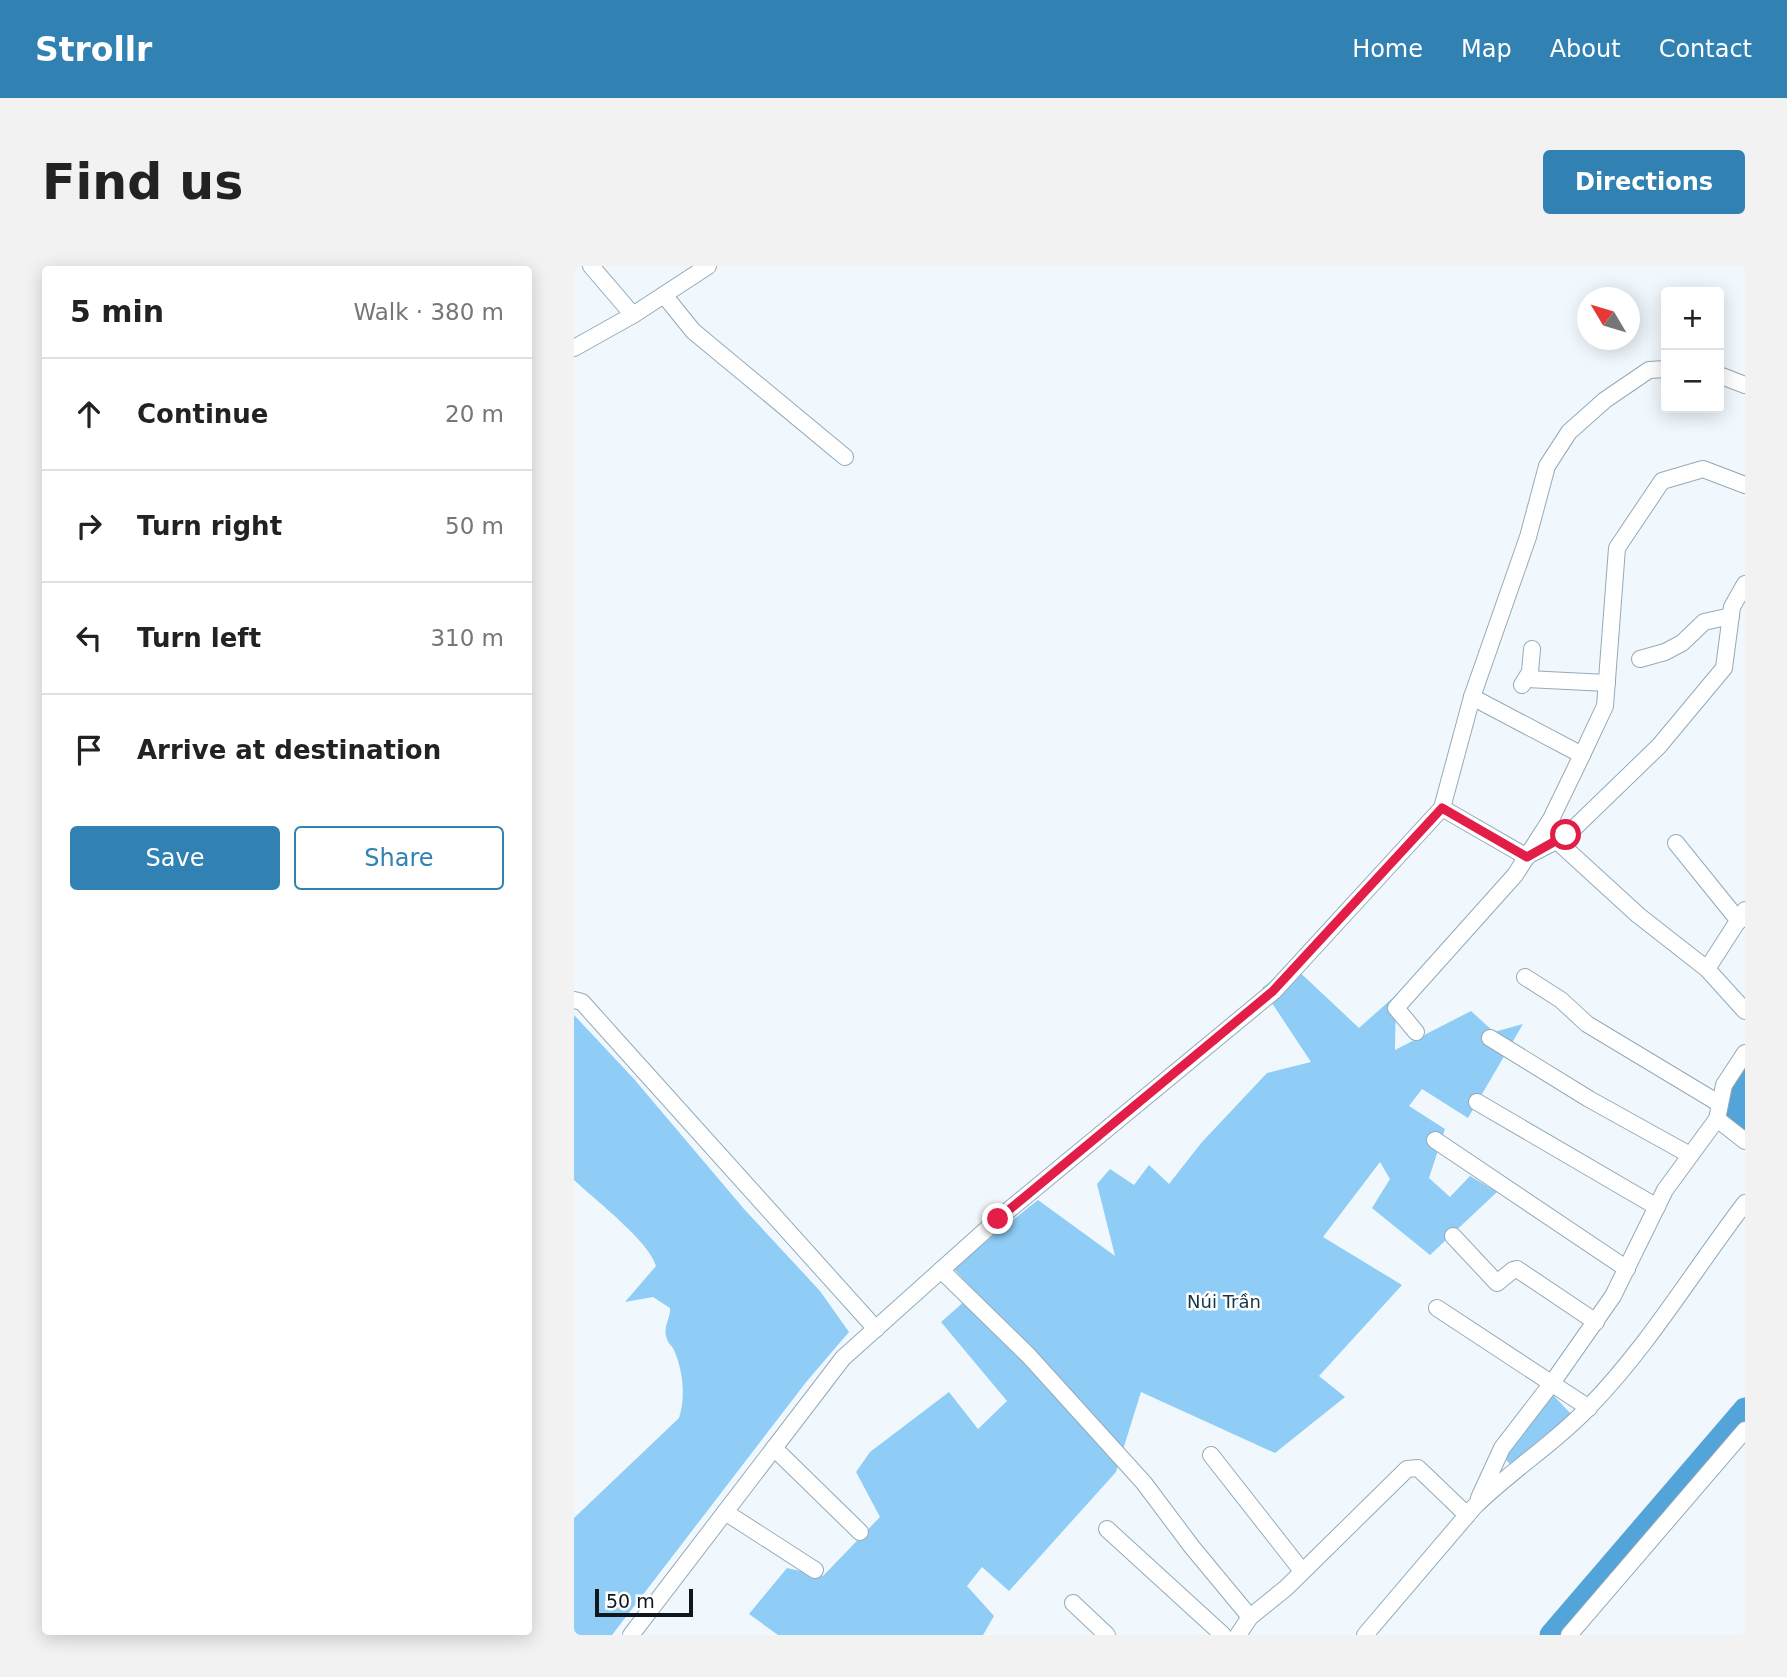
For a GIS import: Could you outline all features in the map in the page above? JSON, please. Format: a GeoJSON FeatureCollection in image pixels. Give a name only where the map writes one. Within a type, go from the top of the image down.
{"type":"FeatureCollection","features":[{"type":"Feature","properties":{"kind":"street"},"geometry":{"type":"LineString","coordinates":[[591,266],[633,315]]}},
{"type":"Feature","properties":{"kind":"street"},"geometry":{"type":"LineString","coordinates":[[574,348],[633,315],[708,266]]}},
{"type":"Feature","properties":{"kind":"street"},"geometry":{"type":"LineString","coordinates":[[664,295],[693,331],[845,457]]}},
{"type":"Feature","properties":{"kind":"street"},"geometry":{"type":"LineString","coordinates":[[631,1635],[843,1358],[998,1219],[1273,991],[1442,808],[1472,697],[1528,537],[1547,466],[1569,432],[1615,393],[1649,370],[1661,369]]}},
{"type":"Feature","properties":{"kind":"street"},"geometry":{"type":"LineString","coordinates":[[1724,377],[1745,385]]}},
{"type":"Feature","properties":{"kind":"street"},"geometry":{"type":"LineString","coordinates":[[1416,1032],[1396,1008],[1515,875],[1551,819],[1605,706],[1617,548],[1662,481],[1703,469],[1745,485]]}},
{"type":"Feature","properties":{"kind":"street"},"geometry":{"type":"LineString","coordinates":[[1527,857],[1566,835],[1659,746],[1724,668],[1732,607],[1745,584]]}},
{"type":"Feature","properties":{"kind":"street"},"geometry":{"type":"LineString","coordinates":[[1640,659],[1665,652],[1682,643],[1704,622],[1731,616]]}},
{"type":"Feature","properties":{"kind":"street"},"geometry":{"type":"LineString","coordinates":[[1532,649],[1530,672],[1524,683],[1608,683]]}},
{"type":"Feature","properties":{"kind":"street"},"geometry":{"type":"LineString","coordinates":[[1472,697],[1582,755]]}},
{"type":"Feature","properties":{"kind":"street"},"geometry":{"type":"LineString","coordinates":[[1442,808],[1527,857]]}},
{"type":"Feature","properties":{"kind":"street"},"geometry":{"type":"LineString","coordinates":[[1556,840],[1638,915],[1707,969],[1745,1011]]}},
{"type":"Feature","properties":{"kind":"street"},"geometry":{"type":"LineString","coordinates":[[1676,844],[1742,916],[1707,969]]}},
{"type":"Feature","properties":{"kind":"street"},"geometry":{"type":"LineString","coordinates":[[1525,977],[1561,1000],[1587,1024],[1718,1111],[1745,1141]]}},
{"type":"Feature","properties":{"kind":"street"},"geometry":{"type":"LineString","coordinates":[[574,1000],[582,1002],[617,1040],[649,1079],[876,1329]]}},
{"type":"Feature","properties":{"kind":"street"},"geometry":{"type":"LineString","coordinates":[[1490,1038],[1579,1093],[1690,1155]]}},
{"type":"Feature","properties":{"kind":"street"},"geometry":{"type":"LineString","coordinates":[[1471,1511],[1502,1448],[1613,1296],[1665,1190],[1718,1111],[1724,1085],[1745,1053]]}},
{"type":"Feature","properties":{"kind":"street"},"geometry":{"type":"LineString","coordinates":[[1477,1102],[1657,1207]]}},
{"type":"Feature","properties":{"kind":"street"},"geometry":{"type":"LineString","coordinates":[[1435,1140],[1627,1269]]}},
{"type":"Feature","properties":{"kind":"street"},"geometry":{"type":"LineString","coordinates":[[1365,1635],[1492,1489],[1589,1408],[1618,1375],[1745,1203]]}},
{"type":"Feature","properties":{"kind":"street"},"geometry":{"type":"LineString","coordinates":[[1453,1236],[1497,1283],[1513,1269],[1517,1269],[1596,1322]]}},
{"type":"Feature","properties":{"kind":"street"},"geometry":{"type":"LineString","coordinates":[[941,1270],[1030,1356],[1056,1388],[1140,1478],[1250,1616]]}},
{"type":"Feature","properties":{"kind":"street"},"geometry":{"type":"LineString","coordinates":[[1437,1308],[1589,1408]]}},
{"type":"Feature","properties":{"kind":"street"},"geometry":{"type":"LineString","coordinates":[[1569,1635],[1745,1430]]}},
{"type":"Feature","properties":{"kind":"street"},"geometry":{"type":"LineString","coordinates":[[774,1448],[860,1532]]}},
{"type":"Feature","properties":{"kind":"street"},"geometry":{"type":"LineString","coordinates":[[1211,1455],[1302,1571]]}},
{"type":"Feature","properties":{"kind":"street"},"geometry":{"type":"LineString","coordinates":[[1238,1635],[1250,1616],[1302,1571],[1407,1469],[1418,1468],[1471,1511]]}},
{"type":"Feature","properties":{"kind":"street"},"geometry":{"type":"LineString","coordinates":[[725,1512],[815,1570]]}},
{"type":"Feature","properties":{"kind":"street"},"geometry":{"type":"LineString","coordinates":[[1107,1529],[1223,1635]]}},
{"type":"Feature","properties":{"kind":"street"},"geometry":{"type":"LineString","coordinates":[[1073,1603],[1107,1635]]}},
{"type":"Feature","properties":{"kind":"green space","name":"Núi Trần"},"geometry":{"type":"Polygon","coordinates":[[[1292,965],[1359,1028],[1396,995],[1395,1050],[1471,1011],[1494,1032],[1523,1024],[1468,1118],[1422,1089],[1409,1106],[1445,1129],[1429,1178],[1450,1197],[1470,1176],[1497,1192],[1430,1255],[1372,1208],[1390,1179],[1380,1162],[1323,1237],[1402,1285],[1319,1376],[1345,1397],[1275,1453],[1141,1392],[1116,1472],[1009,1591],[982,1567],[967,1586],[994,1616],[983,1635],[778,1635],[749,1614],[787,1568],[823,1576],[880,1517],[856,1472],[870,1452],[949,1392],[978,1429],[1007,1401],[941,1322],[975,1292],[953,1268],[1038,1200],[1115,1256],[1097,1184],[1110,1169],[1134,1185],[1149,1165],[1169,1184],[1202,1142],[1267,1073],[1311,1062],[1262,988],[1292,965]]]}},
{"type":"Feature","properties":{"kind":"green space"},"geometry":{"type":"Polygon","coordinates":[[[574,1015],[634,1079],[744,1209],[820,1291],[849,1332],[807,1381],[612,1635],[574,1635],[574,1518],[679,1418],[682,1383],[676,1356],[666,1335],[670,1308],[653,1297],[625,1302],[656,1266],[652,1256],[633,1233],[574,1180],[574,1015]]]}},
{"type":"Feature","properties":{"kind":"green space"},"geometry":{"type":"Polygon","coordinates":[[[1552,1394],[1571,1414],[1510,1464],[1502,1456],[1552,1394]]]}},
{"type":"Feature","properties":{"kind":"shaded area"},"geometry":{"type":"Polygon","coordinates":[[[1745,1064],[1745,1133],[1722,1114],[1745,1064]]]}},
{"type":"Feature","properties":{"kind":"waterway"},"geometry":{"type":"LineString","coordinates":[[1551,1635],[1745,1409]]}},
{"type":"Feature","properties":{"kind":"route"},"geometry":{"type":"LineString","coordinates":[[998,1219],[1273,991],[1442,808],[1527,857],[1566,835]]}}]}
